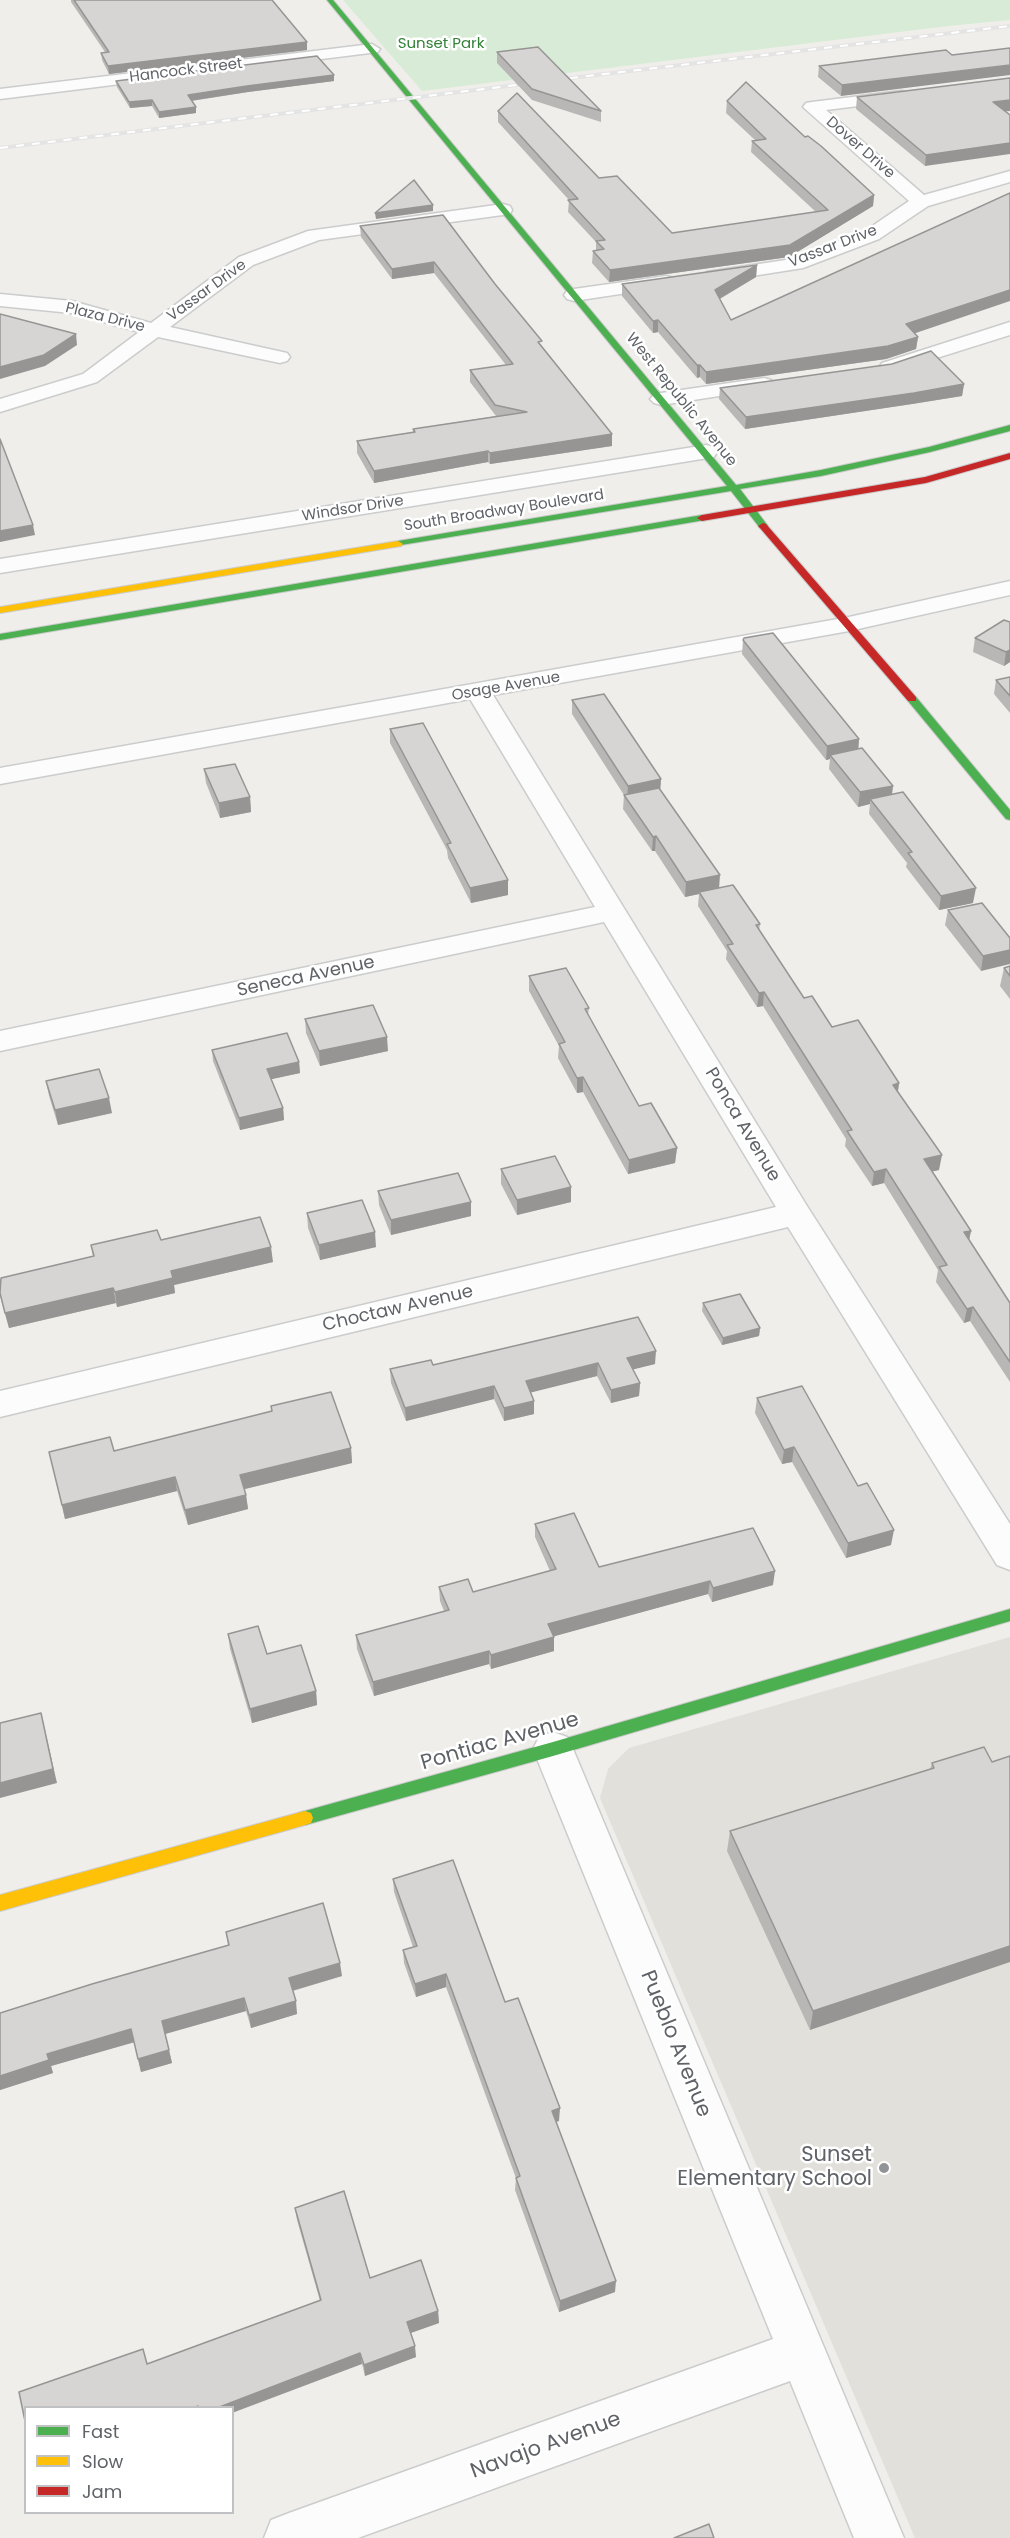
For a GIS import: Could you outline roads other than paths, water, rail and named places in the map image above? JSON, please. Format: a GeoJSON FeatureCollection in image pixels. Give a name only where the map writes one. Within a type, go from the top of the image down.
{"type":"FeatureCollection","features":[{"type":"Feature","properties":{"kind":"street","name":"West Republic Avenue"},"geometry":{"type":"LineString","coordinates":[[330,0],[706,452],[749,511],[849,624],[1010,817]]}},
{"type":"Feature","properties":{"kind":"street","name":"Hancock Street"},"geometry":{"type":"LineString","coordinates":[[0,94],[372,49]]}},
{"type":"Feature","properties":{"kind":"street","name":"Dover Drive"},"geometry":{"type":"LineString","coordinates":[[917,94],[812,107],[921,202]]}},
{"type":"Feature","properties":{"kind":"street","name":"Vassar Drive"},"geometry":{"type":"LineString","coordinates":[[574,295],[796,264],[872,235],[921,202],[1010,176]]}},
{"type":"Feature","properties":{"kind":"street","name":"Vassar Drive"},"geometry":{"type":"LineString","coordinates":[[0,406],[90,378],[246,261],[315,235],[503,210]]}},
{"type":"Feature","properties":{"kind":"street","name":"Plaza Drive"},"geometry":{"type":"LineString","coordinates":[[0,300],[72,308],[154,330],[280,357]]}},
{"type":"Feature","properties":{"kind":"street"},"geometry":{"type":"LineString","coordinates":[[867,370],[890,367],[1010,328]]}},
{"type":"Feature","properties":{"kind":"street"},"geometry":{"type":"LineString","coordinates":[[661,399],[787,381]]}},
{"type":"Feature","properties":{"kind":"street","name":"South Broadway Boulevard"},"geometry":{"type":"LineString","coordinates":[[0,610],[821,473],[930,449],[1010,428]]}},
{"type":"Feature","properties":{"kind":"street","name":"Windsor Drive"},"geometry":{"type":"LineString","coordinates":[[0,566],[706,452]]}},
{"type":"Feature","properties":{"kind":"street"},"geometry":{"type":"LineString","coordinates":[[0,637],[926,480],[1010,456]]}},
{"type":"Feature","properties":{"kind":"street","name":"Osage Avenue"},"geometry":{"type":"LineString","coordinates":[[0,776],[849,624],[1010,588]]}},
{"type":"Feature","properties":{"kind":"street","name":"Ponca Avenue"},"geometry":{"type":"LineString","coordinates":[[478,692],[796,1214],[1010,1555]]}},
{"type":"Feature","properties":{"kind":"street","name":"Seneca Avenue"},"geometry":{"type":"LineString","coordinates":[[0,1041],[612,912]]}},
{"type":"Feature","properties":{"kind":"street","name":"Choctaw Avenue"},"geometry":{"type":"LineString","coordinates":[[0,1404],[796,1214]]}},
{"type":"Feature","properties":{"kind":"street","name":"Pontiac Avenue"},"geometry":{"type":"LineString","coordinates":[[0,1903],[553,1749],[1010,1616]]}},
{"type":"Feature","properties":{"kind":"street","name":"Pueblo Avenue"},"geometry":{"type":"LineString","coordinates":[[553,1749],[879,2538]]}},
{"type":"Feature","properties":{"kind":"street","name":"Navajo Avenue"},"geometry":{"type":"LineString","coordinates":[[289,2538],[802,2353]]}},
{"type":"Feature","properties":{"kind":"railway"},"geometry":{"type":"LineString","coordinates":[[554,80],[1010,26]]}},
{"type":"Feature","properties":{"kind":"railway"},"geometry":{"type":"LineString","coordinates":[[0,148],[533,83]]}},
{"type":"Feature","properties":{"kind":"place","name":"Sunset Elementary School"},"geometry":{"type":"Point","coordinates":[884,2168]}},
{"type":"Feature","properties":{"kind":"park label","name":"Sunset Park"},"geometry":{"type":"Point","coordinates":[441,44]}}]}
